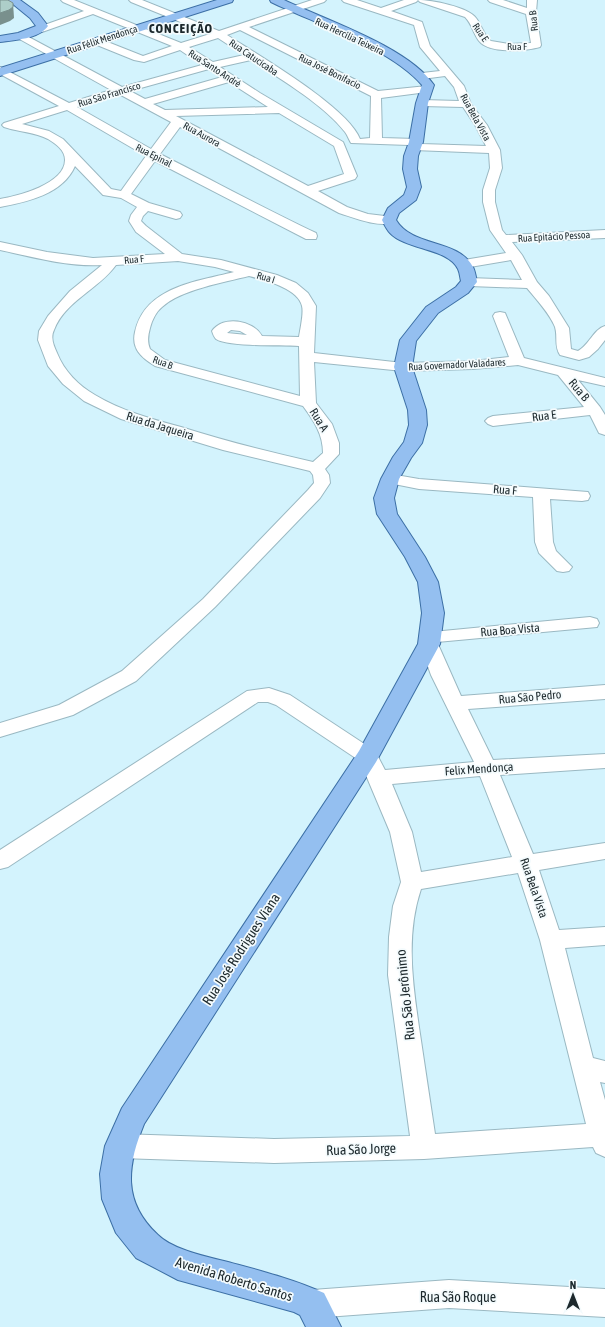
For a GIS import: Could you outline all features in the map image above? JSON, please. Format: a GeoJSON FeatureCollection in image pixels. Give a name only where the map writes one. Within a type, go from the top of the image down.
{"type":"FeatureCollection","features":[{"type":"Feature","properties":{"kind":"main road","name":"Rua Félix Mendonça"},"geometry":{"type":"LineString","coordinates":[[1,71],[228,0]]}},
{"type":"Feature","properties":{"kind":"main road","name":"Rua Hercília Teixeira"},"geometry":{"type":"LineString","coordinates":[[275,0],[390,55],[424,89]]}},
{"type":"Feature","properties":{"kind":"main road"},"geometry":{"type":"LineString","coordinates":[[0,1],[14,1],[41,23],[42,26],[39,30],[19,36],[0,39]]}},
{"type":"Feature","properties":{"kind":"main road"},"geometry":{"type":"LineString","coordinates":[[403,367],[408,340],[417,326],[432,310],[462,290],[469,282],[469,272],[464,264],[436,247],[412,240],[400,234],[391,226],[389,220],[393,211],[411,197],[414,187],[410,169],[424,89]]}},
{"type":"Feature","properties":{"kind":"main road","name":"Rua José Rodrigues Viana"},"geometry":{"type":"LineString","coordinates":[[120,1146],[132,1117],[373,767],[429,640],[433,612],[428,582],[415,557],[387,514],[384,498],[390,479],[402,457],[412,443],[418,425],[417,410],[403,367]]}},
{"type":"Feature","properties":{"kind":"main road","name":"Avenida Roberto Santos"},"geometry":{"type":"LineString","coordinates":[[120,1146],[115,1174],[117,1199],[127,1222],[148,1247],[178,1264],[296,1297],[318,1316]]}},
{"type":"Feature","properties":{"kind":"street"},"geometry":{"type":"LineString","coordinates":[[70,2],[85,0]]}},
{"type":"Feature","properties":{"kind":"street"},"geometry":{"type":"LineString","coordinates":[[110,17],[130,7],[146,5],[161,0]]}},
{"type":"Feature","properties":{"kind":"street"},"geometry":{"type":"LineString","coordinates":[[96,41],[138,58],[152,58],[320,0]]}},
{"type":"Feature","properties":{"kind":"street","name":"Rua Bela Vista"},"geometry":{"type":"LineString","coordinates":[[347,0],[411,20],[418,24],[425,47],[459,86],[466,104],[481,125],[494,150],[496,168],[489,190],[489,202],[496,230],[515,255],[531,284],[544,300],[562,328],[563,348],[565,352],[576,356]]}},
{"type":"Feature","properties":{"kind":"street"},"geometry":{"type":"LineString","coordinates":[[381,11],[413,0]]}},
{"type":"Feature","properties":{"kind":"street","name":"Rua E"},"geometry":{"type":"LineString","coordinates":[[423,0],[468,15],[484,41],[490,45],[496,46]]}},
{"type":"Feature","properties":{"kind":"street"},"geometry":{"type":"LineString","coordinates":[[493,0],[531,12]]}},
{"type":"Feature","properties":{"kind":"street","name":"Rua B"},"geometry":{"type":"LineString","coordinates":[[532,0],[531,12],[536,42]]}},
{"type":"Feature","properties":{"kind":"street","name":"Rua Santo André"},"geometry":{"type":"LineString","coordinates":[[70,2],[182,47],[280,110],[339,144]]}},
{"type":"Feature","properties":{"kind":"street"},"geometry":{"type":"LineString","coordinates":[[446,7],[456,2]]}},
{"type":"Feature","properties":{"kind":"street","name":"Rua Catucicaba"},"geometry":{"type":"LineString","coordinates":[[146,5],[219,34],[254,56],[335,114],[352,133],[355,141]]}},
{"type":"Feature","properties":{"kind":"street"},"geometry":{"type":"LineString","coordinates":[[39,30],[93,11]]}},
{"type":"Feature","properties":{"kind":"street","name":"Rua José Bonifacio"},"geometry":{"type":"LineString","coordinates":[[241,27],[311,63],[371,91],[376,95]]}},
{"type":"Feature","properties":{"kind":"street","name":"Rua Aurora"},"geometry":{"type":"LineString","coordinates":[[19,36],[354,215],[366,218],[389,220]]}},
{"type":"Feature","properties":{"kind":"street","name":"Rua F"},"geometry":{"type":"LineString","coordinates":[[496,46],[526,47],[536,45],[536,42]]}},
{"type":"Feature","properties":{"kind":"street","name":"Rua São Francisco"},"geometry":{"type":"LineString","coordinates":[[3,123],[69,107],[210,65],[254,56]]}},
{"type":"Feature","properties":{"kind":"street","name":"Rua Epinal"},"geometry":{"type":"LineString","coordinates":[[1,71],[69,107],[153,155],[311,236]]}},
{"type":"Feature","properties":{"kind":"street"},"geometry":{"type":"LineString","coordinates":[[376,141],[376,95],[424,89],[447,74]]}},
{"type":"Feature","properties":{"kind":"street"},"geometry":{"type":"LineString","coordinates":[[143,103],[231,78]]}},
{"type":"Feature","properties":{"kind":"street"},"geometry":{"type":"LineString","coordinates":[[424,89],[466,104]]}},
{"type":"Feature","properties":{"kind":"street"},"geometry":{"type":"LineString","coordinates":[[165,114],[280,110]]}},
{"type":"Feature","properties":{"kind":"street"},"geometry":{"type":"LineString","coordinates":[[124,196],[178,121]]}},
{"type":"Feature","properties":{"kind":"street"},"geometry":{"type":"LineString","coordinates":[[3,123],[45,133],[57,139],[107,192],[124,196],[145,206],[176,215]]}},
{"type":"Feature","properties":{"kind":"street"},"geometry":{"type":"LineString","coordinates":[[307,191],[351,176],[339,144],[355,141],[376,141],[494,150]]}},
{"type":"Feature","properties":{"kind":"street"},"geometry":{"type":"LineString","coordinates":[[0,203],[33,194],[51,185],[64,175],[70,165],[70,154]]}},
{"type":"Feature","properties":{"kind":"street","name":"Rua F"},"geometry":{"type":"LineString","coordinates":[[145,206],[137,214],[136,221],[141,228],[178,256]]}},
{"type":"Feature","properties":{"kind":"street","name":"Rua Epitácio Pessoa"},"geometry":{"type":"LineString","coordinates":[[503,238],[605,234]]}},
{"type":"Feature","properties":{"kind":"street"},"geometry":{"type":"LineString","coordinates":[[0,246],[70,260],[111,262]]}},
{"type":"Feature","properties":{"kind":"street"},"geometry":{"type":"LineString","coordinates":[[464,264],[515,255]]}},
{"type":"Feature","properties":{"kind":"street","name":"Rua F"},"geometry":{"type":"LineString","coordinates":[[46,331],[57,314],[75,294],[105,271],[111,262],[178,256]]}},
{"type":"Feature","properties":{"kind":"street","name":"Rua I"},"geometry":{"type":"LineString","coordinates":[[178,256],[216,263],[291,286],[303,296],[309,306],[306,349]]}},
{"type":"Feature","properties":{"kind":"street","name":"Rua B"},"geometry":{"type":"LineString","coordinates":[[249,272],[195,287],[158,302],[151,311],[143,328],[141,338],[142,350],[148,357],[160,363],[308,402]]}},
{"type":"Feature","properties":{"kind":"street"},"geometry":{"type":"LineString","coordinates":[[469,282],[531,284]]}},
{"type":"Feature","properties":{"kind":"street"},"geometry":{"type":"LineString","coordinates":[[500,316],[518,361]]}},
{"type":"Feature","properties":{"kind":"street"},"geometry":{"type":"LineString","coordinates":[[605,330],[587,353],[576,356],[578,361],[586,367],[605,374]]}},
{"type":"Feature","properties":{"kind":"street","name":"Rua da Jaqueira"},"geometry":{"type":"LineString","coordinates":[[46,331],[45,340],[55,366],[68,381],[89,398],[111,410],[228,447],[316,468]]}},
{"type":"Feature","properties":{"kind":"street","name":"Rua Governador Valadares"},"geometry":{"type":"LineString","coordinates":[[256,339],[403,367],[473,365],[518,361],[605,382]]}},
{"type":"Feature","properties":{"kind":"street","name":"Rua A"},"geometry":{"type":"LineString","coordinates":[[306,349],[308,402],[324,424],[331,443],[331,454],[316,468]]}},
{"type":"Feature","properties":{"kind":"street","name":"Rua B"},"geometry":{"type":"LineString","coordinates":[[564,372],[596,410],[605,430]]}},
{"type":"Feature","properties":{"kind":"street","name":"Rua E"},"geometry":{"type":"LineString","coordinates":[[493,421],[596,410]]}},
{"type":"Feature","properties":{"kind":"street"},"geometry":{"type":"LineString","coordinates":[[0,730],[66,710],[129,676],[209,603],[314,494],[322,483],[316,468]]}},
{"type":"Feature","properties":{"kind":"street","name":"Rua F"},"geometry":{"type":"LineString","coordinates":[[390,479],[420,484],[582,496]]}},
{"type":"Feature","properties":{"kind":"street"},"geometry":{"type":"LineString","coordinates":[[541,494],[544,542],[548,553],[562,567]]}},
{"type":"Feature","properties":{"kind":"street","name":"Rua Boa Vista"},"geometry":{"type":"LineString","coordinates":[[429,640],[590,623]]}},
{"type":"Feature","properties":{"kind":"street","name":"Rua Bela Vista"},"geometry":{"type":"LineString","coordinates":[[429,640],[441,675],[487,768],[526,864],[594,1070],[604,1140]]}},
{"type":"Feature","properties":{"kind":"street","name":"Rua São Pedro"},"geometry":{"type":"LineString","coordinates":[[455,703],[605,692]]}},
{"type":"Feature","properties":{"kind":"street"},"geometry":{"type":"LineString","coordinates":[[0,861],[254,696],[269,695],[283,700],[373,767],[401,832],[412,882],[605,851]]}},
{"type":"Feature","properties":{"kind":"street","name":"Felix Mendonça"},"geometry":{"type":"LineString","coordinates":[[373,767],[487,768],[605,762]]}},
{"type":"Feature","properties":{"kind":"street","name":"Rua São Jerônimo"},"geometry":{"type":"LineString","coordinates":[[412,882],[404,906],[400,937],[400,975],[424,1147]]}},
{"type":"Feature","properties":{"kind":"street"},"geometry":{"type":"LineString","coordinates":[[551,940],[605,936]]}},
{"type":"Feature","properties":{"kind":"street","name":"Rua São Jorge"},"geometry":{"type":"LineString","coordinates":[[120,1146],[274,1151],[604,1140]]}},
{"type":"Feature","properties":{"kind":"street","name":"Rua São Roque"},"geometry":{"type":"LineString","coordinates":[[318,1316],[449,1294],[605,1303]]}},
{"type":"Feature","properties":{"kind":"building"},"geometry":{"type":"Polygon","coordinates":[[[0,0],[8,0],[13,3],[13,7],[0,13],[0,0]]]}},
{"type":"Feature","properties":{"kind":"district","name":"CONCEIÇÃO"},"geometry":{"type":"Point","coordinates":[181,28]}}]}
